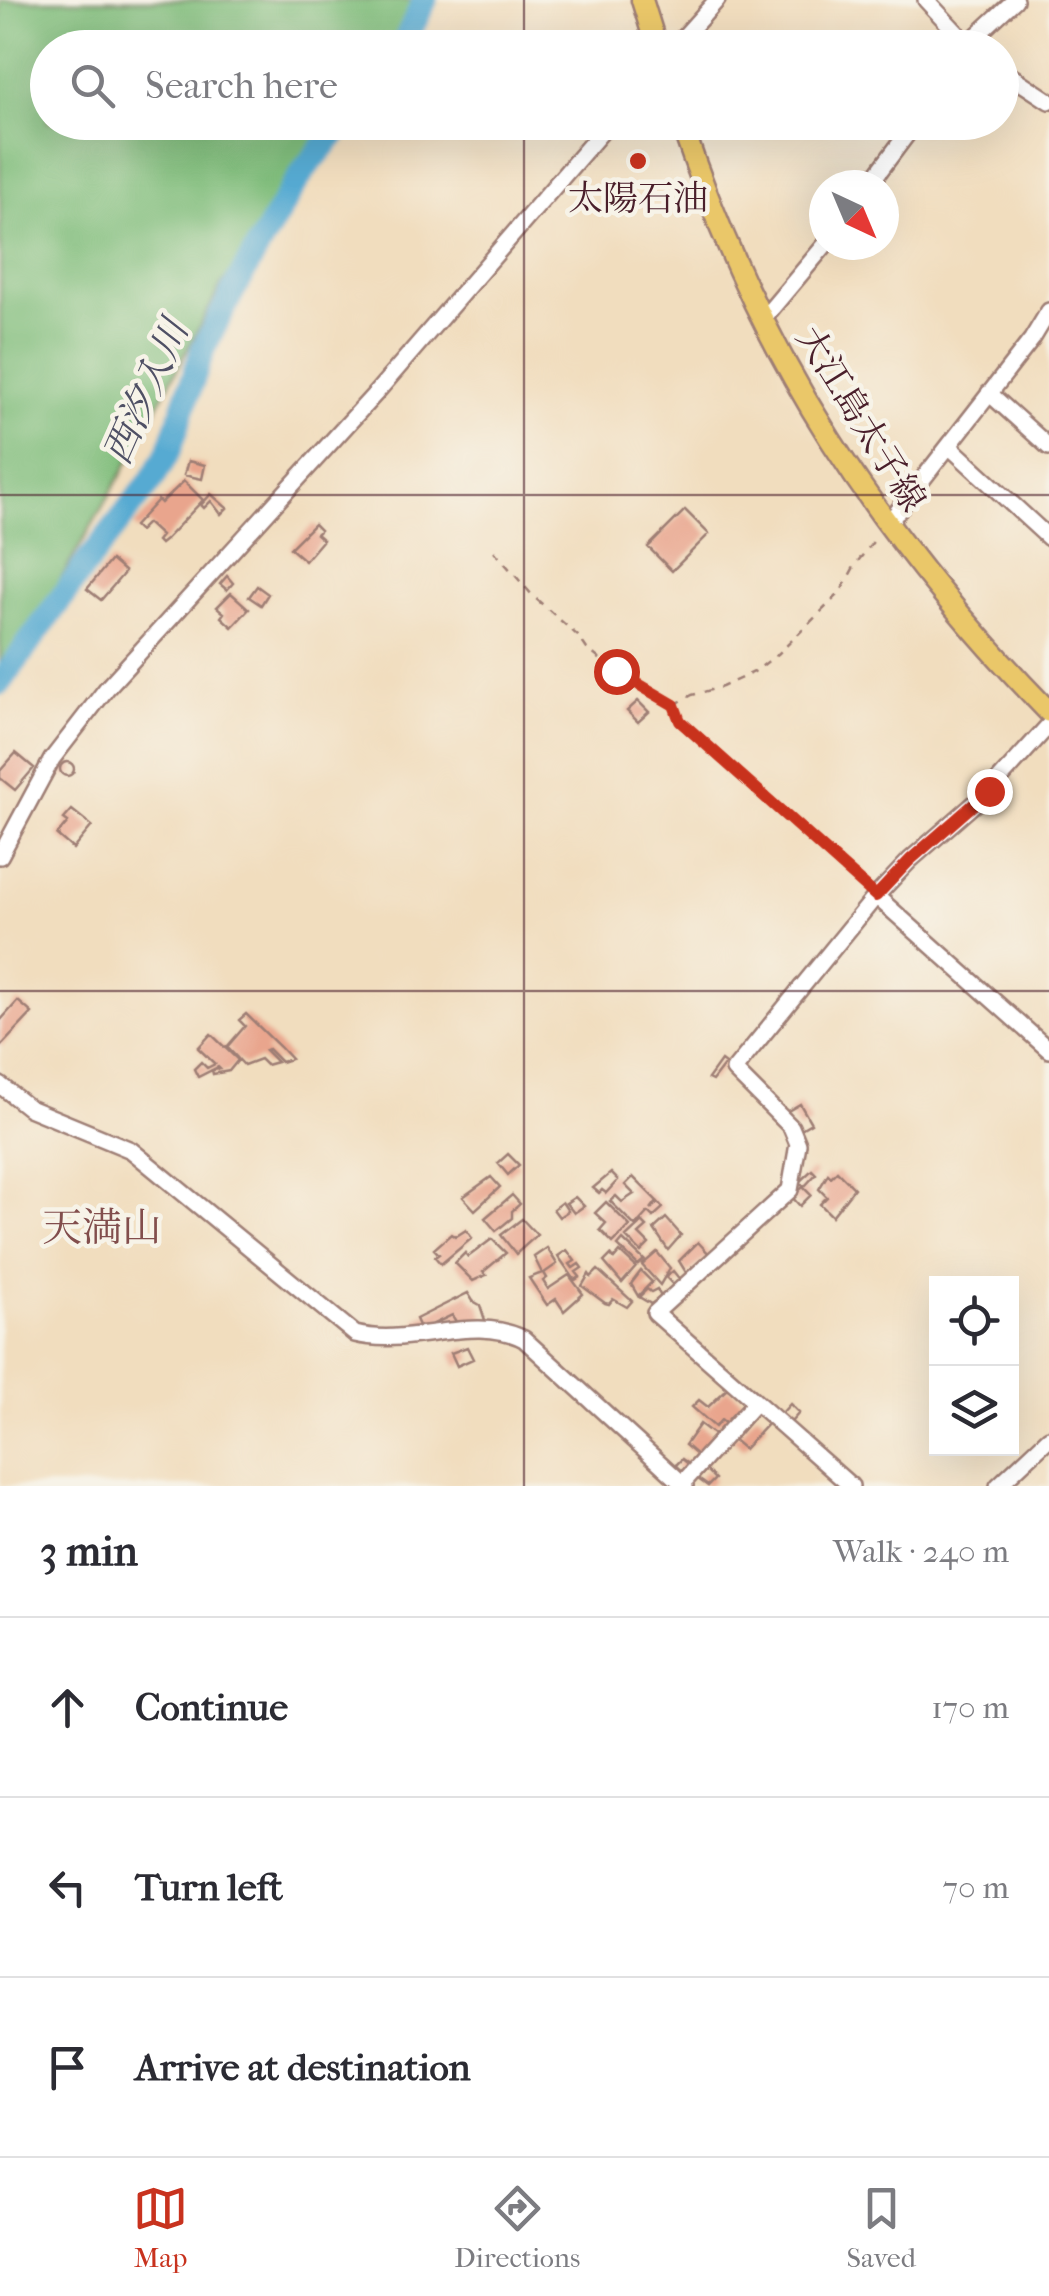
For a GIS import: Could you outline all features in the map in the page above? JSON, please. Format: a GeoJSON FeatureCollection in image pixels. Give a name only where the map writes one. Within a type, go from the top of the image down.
{"type":"FeatureCollection","features":[{"type":"Feature","properties":{"kind":"main road"},"geometry":{"type":"LineString","coordinates":[[642,0],[651,30]]}},
{"type":"Feature","properties":{"kind":"main road","name":"大江島太子線"},"geometry":{"type":"LineString","coordinates":[[687,140],[710,204],[762,320],[849,472],[943,597],[1049,712]]}},
{"type":"Feature","properties":{"kind":"street"},"geometry":{"type":"LineString","coordinates":[[690,30],[717,0]]}},
{"type":"Feature","properties":{"kind":"street"},"geometry":{"type":"LineString","coordinates":[[926,0],[955,30]]}},
{"type":"Feature","properties":{"kind":"street"},"geometry":{"type":"LineString","coordinates":[[983,30],[1015,0]]}},
{"type":"Feature","properties":{"kind":"street"},"geometry":{"type":"LineString","coordinates":[[1019,81],[1049,101]]}},
{"type":"Feature","properties":{"kind":"street"},"geometry":{"type":"LineString","coordinates":[[0,856],[52,759],[107,688],[375,394],[594,140]]}},
{"type":"Feature","properties":{"kind":"street"},"geometry":{"type":"LineString","coordinates":[[881,170],[903,140]]}},
{"type":"Feature","properties":{"kind":"street"},"geometry":{"type":"LineString","coordinates":[[762,320],[812,260]]}},
{"type":"Feature","properties":{"kind":"street"},"geometry":{"type":"LineString","coordinates":[[887,525],[1032,340],[1049,311]]}},
{"type":"Feature","properties":{"kind":"street"},"geometry":{"type":"LineString","coordinates":[[1032,340],[1049,346]]}},
{"type":"Feature","properties":{"kind":"street"},"geometry":{"type":"LineString","coordinates":[[989,393],[1049,448]]}},
{"type":"Feature","properties":{"kind":"street"},"geometry":{"type":"LineString","coordinates":[[949,446],[1049,538]]}},
{"type":"Feature","properties":{"kind":"street"},"geometry":{"type":"LineString","coordinates":[[850,1486],[655,1313],[790,1190],[798,1144],[791,1128],[734,1070],[876,896],[910,860],[989,791],[1049,725]]}},
{"type":"Feature","properties":{"kind":"street"},"geometry":{"type":"LineString","coordinates":[[876,896],[1049,1050]]}},
{"type":"Feature","properties":{"kind":"street"},"geometry":{"type":"LineString","coordinates":[[0,1085],[28,1108],[131,1150],[355,1334],[378,1340],[505,1329],[524,1339],[683,1485],[754,1404]]}},
{"type":"Feature","properties":{"kind":"street"},"geometry":{"type":"LineString","coordinates":[[1000,1485],[1049,1438]]}},
{"type":"Feature","properties":{"kind":"path"},"geometry":{"type":"LineString","coordinates":[[674,705],[754,672],[778,654],[840,593],[855,564],[887,525]]}},
{"type":"Feature","properties":{"kind":"path"},"geometry":{"type":"LineString","coordinates":[[494,551],[533,596],[578,636],[586,649],[674,705],[680,721],[876,896]]}},
{"type":"Feature","properties":{"kind":"green space"},"geometry":{"type":"Polygon","coordinates":[[[0,0],[416,0],[405,30],[30,30],[30,140],[331,140],[221,286],[123,472],[0,684],[0,0]]]}},
{"type":"Feature","properties":{"kind":"building"},"geometry":{"type":"Polygon","coordinates":[[[188,461],[205,465],[202,479],[184,475],[188,461]]]}},
{"type":"Feature","properties":{"kind":"building"},"geometry":{"type":"Polygon","coordinates":[[[184,481],[203,500],[160,544],[157,541],[161,536],[147,523],[139,531],[134,526],[158,500],[161,503],[184,481]]]}},
{"type":"Feature","properties":{"kind":"building"},"geometry":{"type":"Polygon","coordinates":[[[211,494],[227,508],[221,514],[211,501],[204,508],[201,505],[211,494]]]}},
{"type":"Feature","properties":{"kind":"building"},"geometry":{"type":"Polygon","coordinates":[[[685,510],[709,534],[672,571],[648,547],[685,510]]]}},
{"type":"Feature","properties":{"kind":"building"},"geometry":{"type":"Polygon","coordinates":[[[314,524],[320,530],[316,534],[323,540],[305,561],[290,548],[314,524]]]}},
{"type":"Feature","properties":{"kind":"building"},"geometry":{"type":"Polygon","coordinates":[[[111,560],[125,572],[101,600],[87,589],[111,560]]]}},
{"type":"Feature","properties":{"kind":"building"},"geometry":{"type":"Polygon","coordinates":[[[227,576],[233,583],[227,590],[220,584],[227,576]]]}},
{"type":"Feature","properties":{"kind":"building"},"geometry":{"type":"Polygon","coordinates":[[[257,586],[268,594],[261,605],[249,597],[257,586]]]}},
{"type":"Feature","properties":{"kind":"building"},"geometry":{"type":"Polygon","coordinates":[[[231,593],[249,609],[232,627],[217,607],[231,593]]]}},
{"type":"Feature","properties":{"kind":"building"},"geometry":{"type":"Polygon","coordinates":[[[638,701],[649,712],[638,722],[627,711],[638,701]]]}},
{"type":"Feature","properties":{"kind":"building"},"geometry":{"type":"Polygon","coordinates":[[[16,753],[34,768],[15,790],[0,778],[0,771],[16,753]]]}},
{"type":"Feature","properties":{"kind":"building"},"geometry":{"type":"Polygon","coordinates":[[[67,762],[74,769],[67,776],[60,769],[67,762]]]}},
{"type":"Feature","properties":{"kind":"building"},"geometry":{"type":"Polygon","coordinates":[[[72,810],[92,826],[73,849],[57,835],[72,810]]]}},
{"type":"Feature","properties":{"kind":"building"},"geometry":{"type":"Polygon","coordinates":[[[18,1001],[32,1013],[0,1047],[0,1021],[18,1001]]]}},
{"type":"Feature","properties":{"kind":"building"},"geometry":{"type":"Polygon","coordinates":[[[246,1014],[291,1059],[281,1062],[268,1049],[265,1050],[277,1062],[266,1065],[260,1059],[244,1065],[227,1047],[245,1026],[239,1020],[246,1014]]]}},
{"type":"Feature","properties":{"kind":"building"},"geometry":{"type":"Polygon","coordinates":[[[211,1034],[238,1060],[229,1071],[213,1074],[212,1070],[198,1077],[194,1069],[201,1062],[207,1068],[215,1064],[198,1048],[211,1034]]]}},
{"type":"Feature","properties":{"kind":"building"},"geometry":{"type":"Polygon","coordinates":[[[721,1061],[725,1064],[712,1081],[708,1079],[721,1061]]]}},
{"type":"Feature","properties":{"kind":"building"},"geometry":{"type":"Polygon","coordinates":[[[800,1104],[811,1123],[799,1130],[788,1111],[800,1104]]]}},
{"type":"Feature","properties":{"kind":"building"},"geometry":{"type":"Polygon","coordinates":[[[508,1154],[519,1165],[508,1175],[498,1163],[508,1154]]]}},
{"type":"Feature","properties":{"kind":"building"},"geometry":{"type":"Polygon","coordinates":[[[812,1170],[816,1174],[804,1187],[799,1182],[812,1170]]]}},
{"type":"Feature","properties":{"kind":"building"},"geometry":{"type":"Polygon","coordinates":[[[837,1171],[854,1188],[832,1216],[820,1204],[827,1197],[819,1189],[828,1174],[831,1177],[837,1171]]]}},
{"type":"Feature","properties":{"kind":"building"},"geometry":{"type":"Polygon","coordinates":[[[611,1173],[618,1180],[606,1193],[593,1188],[611,1173]]]}},
{"type":"Feature","properties":{"kind":"building"},"geometry":{"type":"Polygon","coordinates":[[[491,1177],[500,1187],[475,1210],[463,1197],[491,1177]]]}},
{"type":"Feature","properties":{"kind":"building"},"geometry":{"type":"Polygon","coordinates":[[[633,1177],[657,1201],[651,1209],[658,1202],[663,1208],[653,1217],[648,1212],[635,1226],[610,1201],[616,1196],[622,1202],[634,1194],[625,1185],[633,1177]]]}},
{"type":"Feature","properties":{"kind":"building"},"geometry":{"type":"Polygon","coordinates":[[[803,1187],[811,1195],[800,1206],[792,1197],[803,1187]]]}},
{"type":"Feature","properties":{"kind":"building"},"geometry":{"type":"Polygon","coordinates":[[[512,1195],[520,1204],[512,1211],[512,1218],[496,1231],[485,1218],[512,1195]]]}},
{"type":"Feature","properties":{"kind":"building"},"geometry":{"type":"Polygon","coordinates":[[[575,1197],[584,1206],[574,1213],[566,1203],[575,1197]]]}},
{"type":"Feature","properties":{"kind":"building"},"geometry":{"type":"Polygon","coordinates":[[[562,1202],[568,1211],[559,1217],[553,1209],[562,1202]]]}},
{"type":"Feature","properties":{"kind":"building"},"geometry":{"type":"Polygon","coordinates":[[[606,1202],[630,1226],[613,1243],[600,1230],[606,1223],[595,1213],[606,1202]]]}},
{"type":"Feature","properties":{"kind":"building"},"geometry":{"type":"Polygon","coordinates":[[[666,1218],[681,1235],[668,1250],[654,1229],[666,1218]]]}},
{"type":"Feature","properties":{"kind":"building"},"geometry":{"type":"Polygon","coordinates":[[[522,1219],[537,1235],[516,1254],[501,1235],[522,1219]]]}},
{"type":"Feature","properties":{"kind":"building"},"geometry":{"type":"Polygon","coordinates":[[[642,1222],[647,1227],[639,1234],[649,1244],[641,1252],[626,1237],[642,1222]]]}},
{"type":"Feature","properties":{"kind":"building"},"geometry":{"type":"Polygon","coordinates":[[[466,1230],[472,1238],[441,1264],[434,1249],[451,1234],[455,1237],[466,1230]]]}},
{"type":"Feature","properties":{"kind":"building"},"geometry":{"type":"Polygon","coordinates":[[[492,1239],[506,1253],[483,1272],[486,1275],[473,1281],[455,1263],[492,1239]]]}},
{"type":"Feature","properties":{"kind":"building"},"geometry":{"type":"Polygon","coordinates":[[[623,1240],[644,1260],[638,1265],[618,1246],[623,1240]]]}},
{"type":"Feature","properties":{"kind":"building"},"geometry":{"type":"Polygon","coordinates":[[[698,1242],[710,1255],[687,1274],[679,1261],[698,1242]]]}},
{"type":"Feature","properties":{"kind":"building"},"geometry":{"type":"Polygon","coordinates":[[[547,1248],[557,1264],[544,1273],[548,1289],[569,1275],[583,1294],[564,1311],[556,1299],[547,1305],[529,1278],[542,1273],[534,1257],[547,1248]]]}},
{"type":"Feature","properties":{"kind":"building"},"geometry":{"type":"Polygon","coordinates":[[[567,1250],[575,1261],[570,1264],[573,1268],[579,1264],[582,1268],[576,1272],[580,1277],[575,1280],[558,1256],[567,1250]]]}},
{"type":"Feature","properties":{"kind":"building"},"geometry":{"type":"Polygon","coordinates":[[[620,1252],[636,1267],[622,1283],[604,1262],[620,1252]]]}},
{"type":"Feature","properties":{"kind":"building"},"geometry":{"type":"Polygon","coordinates":[[[657,1252],[670,1268],[660,1285],[642,1265],[657,1252]]]}},
{"type":"Feature","properties":{"kind":"building"},"geometry":{"type":"Polygon","coordinates":[[[598,1270],[632,1301],[627,1307],[613,1299],[605,1303],[582,1286],[589,1274],[591,1277],[598,1270]]]}},
{"type":"Feature","properties":{"kind":"building"},"geometry":{"type":"Polygon","coordinates":[[[641,1271],[652,1282],[638,1296],[631,1284],[641,1271]]]}},
{"type":"Feature","properties":{"kind":"building"},"geometry":{"type":"Polygon","coordinates":[[[673,1271],[681,1281],[674,1286],[666,1277],[673,1271]]]}},
{"type":"Feature","properties":{"kind":"building"},"geometry":{"type":"Polygon","coordinates":[[[647,1289],[657,1289],[661,1297],[651,1304],[639,1297],[647,1289]]]}},
{"type":"Feature","properties":{"kind":"building"},"geometry":{"type":"Polygon","coordinates":[[[468,1293],[480,1305],[486,1323],[470,1325],[468,1321],[458,1325],[452,1315],[421,1330],[416,1319],[468,1293]]]}},
{"type":"Feature","properties":{"kind":"building"},"geometry":{"type":"Polygon","coordinates":[[[467,1347],[473,1359],[457,1366],[451,1353],[467,1347]]]}},
{"type":"Feature","properties":{"kind":"building"},"geometry":{"type":"Polygon","coordinates":[[[728,1388],[744,1402],[728,1426],[721,1420],[715,1427],[692,1407],[699,1400],[708,1407],[728,1388]]]}},
{"type":"Feature","properties":{"kind":"building"},"geometry":{"type":"Polygon","coordinates":[[[790,1404],[799,1413],[791,1422],[781,1414],[790,1404]]]}},
{"type":"Feature","properties":{"kind":"building"},"geometry":{"type":"Polygon","coordinates":[[[757,1413],[768,1423],[744,1449],[731,1438],[734,1434],[737,1437],[757,1413]]]}},
{"type":"Feature","properties":{"kind":"building"},"geometry":{"type":"Polygon","coordinates":[[[700,1424],[716,1436],[698,1456],[685,1445],[700,1424]]]}},
{"type":"Feature","properties":{"kind":"building"},"geometry":{"type":"Polygon","coordinates":[[[682,1459],[690,1465],[683,1473],[675,1466],[682,1459]]]}},
{"type":"Feature","properties":{"kind":"building"},"geometry":{"type":"Polygon","coordinates":[[[706,1470],[715,1479],[708,1486],[698,1479],[706,1470]]]}},
{"type":"Feature","properties":{"kind":"waterway","name":"西汐入川"},"geometry":{"type":"LineString","coordinates":[[411,30],[425,0]]}},
{"type":"Feature","properties":{"kind":"waterway","name":"西汐入川"},"geometry":{"type":"LineString","coordinates":[[0,683],[152,480],[169,451],[203,349],[233,291],[290,192],[329,140]]}},
{"type":"Feature","properties":{"kind":"place","name":"太陽石油"},"geometry":{"type":"Point","coordinates":[638,161]}},
{"type":"Feature","properties":{"kind":"district","name":"天満山"},"geometry":{"type":"Point","coordinates":[102,1228]}},
{"type":"Feature","properties":{"kind":"route"},"geometry":{"type":"LineString","coordinates":[[616,671],[674,705],[680,721],[876,896],[956,817],[989,791]]}}]}
